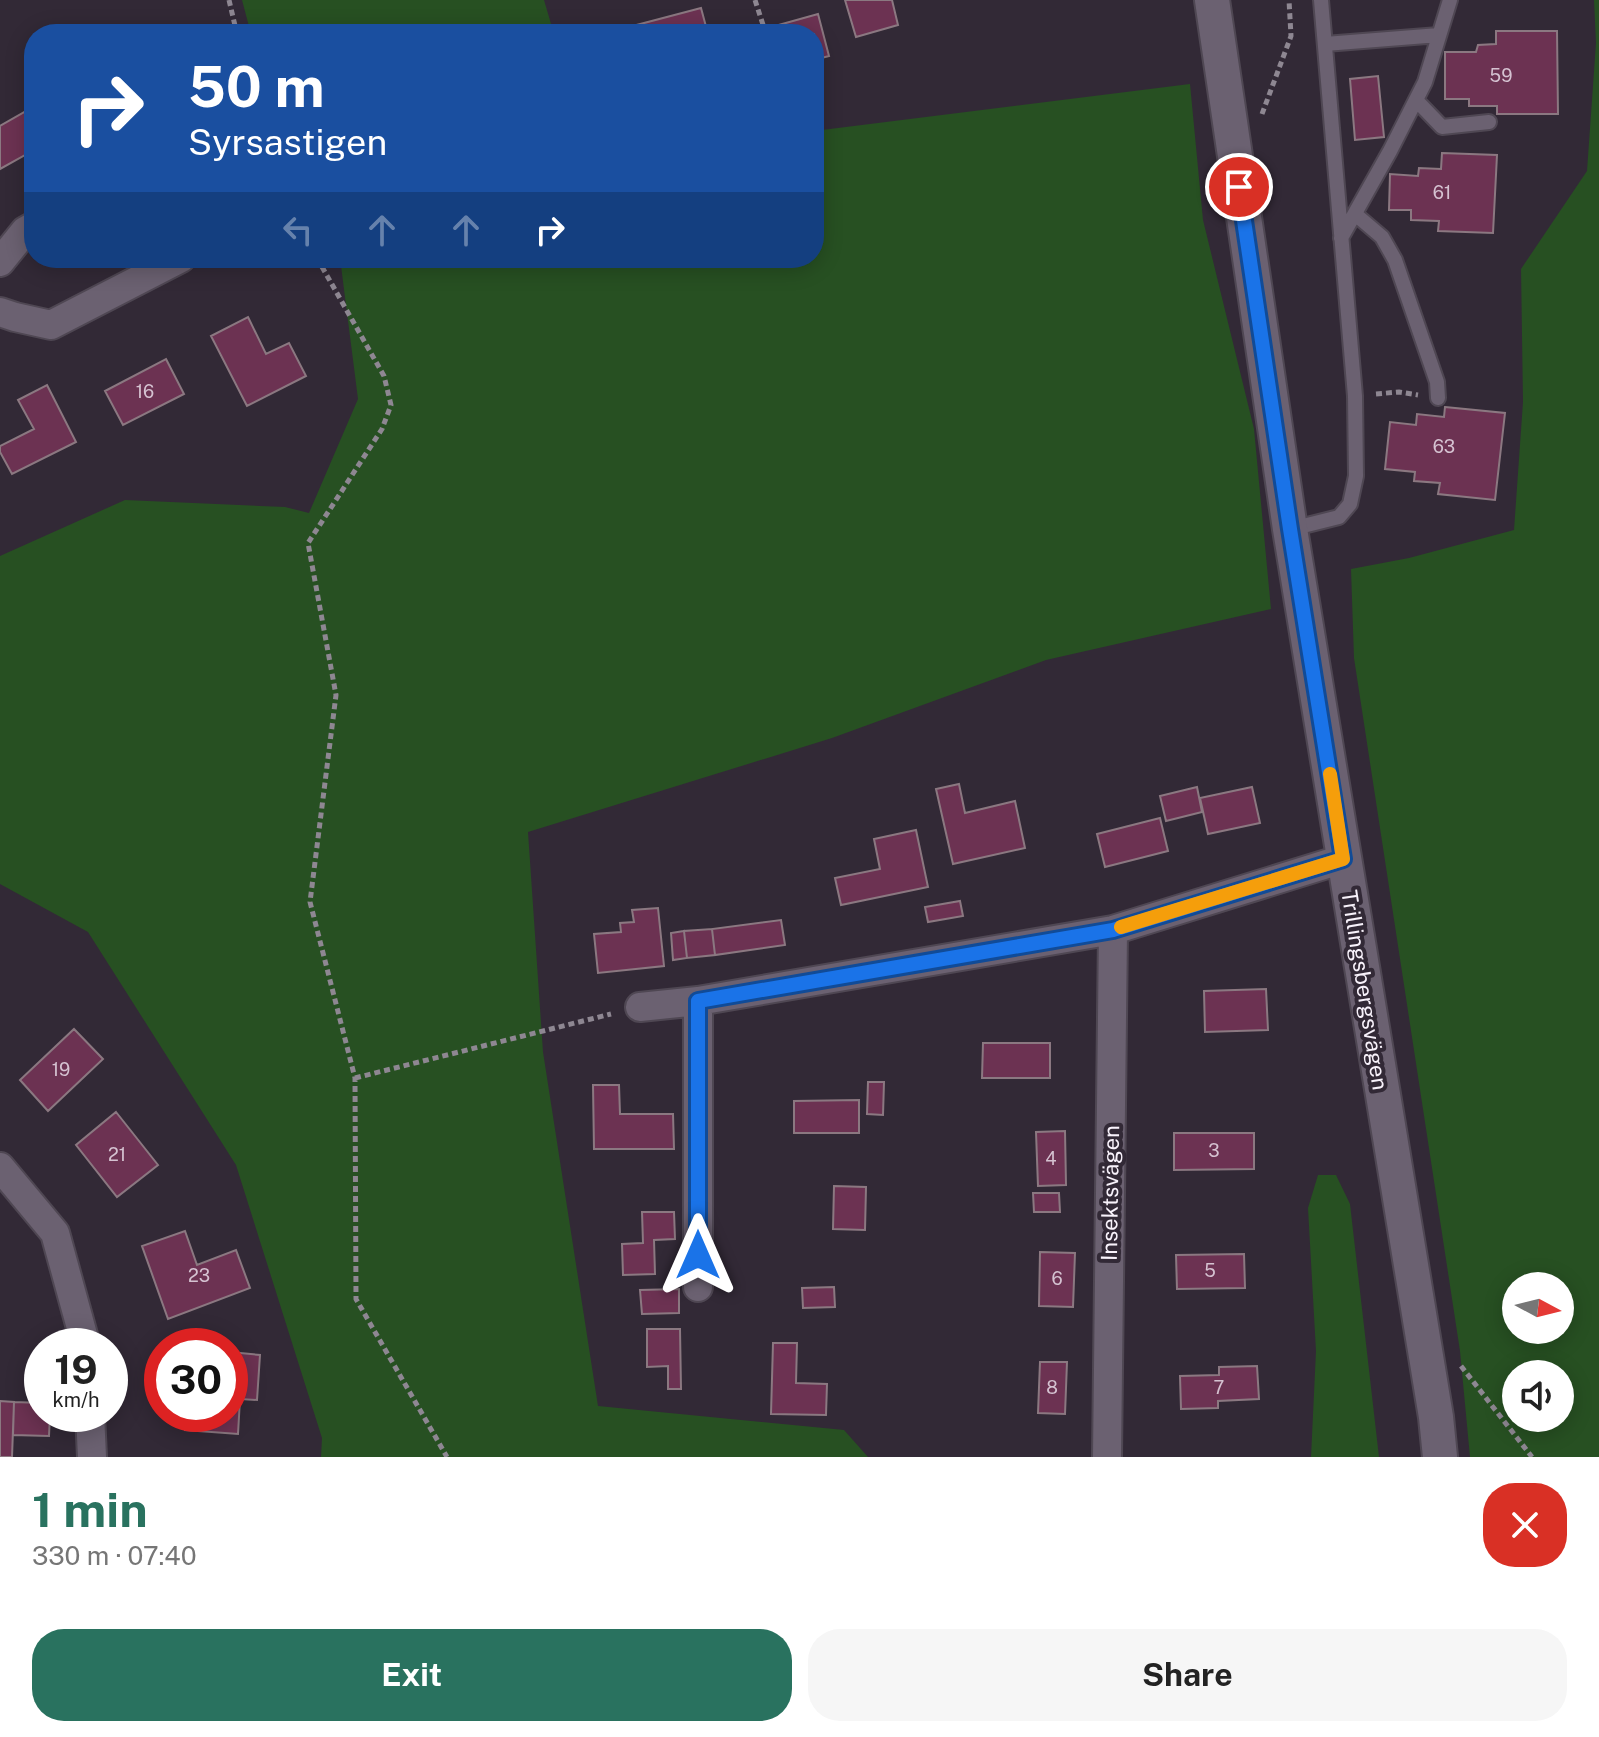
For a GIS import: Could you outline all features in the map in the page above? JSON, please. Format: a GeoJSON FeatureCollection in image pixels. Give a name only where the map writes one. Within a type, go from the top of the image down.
{"type":"FeatureCollection","features":[{"type":"Feature","properties":{"kind":"street","name":"Trillingsbergsvägen"},"geometry":{"type":"LineString","coordinates":[[1212,0],[1290,529],[1436,1417],[1440,1457]]}},
{"type":"Feature","properties":{"kind":"street"},"geometry":{"type":"LineString","coordinates":[[0,262],[24,232]]}},
{"type":"Feature","properties":{"kind":"street"},"geometry":{"type":"LineString","coordinates":[[0,312],[51,325],[162,268]]}},
{"type":"Feature","properties":{"kind":"street"},"geometry":{"type":"LineString","coordinates":[[640,1007],[698,1001],[1113,930],[1343,859]]}},
{"type":"Feature","properties":{"kind":"street","name":"Insektsvägen"},"geometry":{"type":"LineString","coordinates":[[1107,1457],[1113,930]]}},
{"type":"Feature","properties":{"kind":"street"},"geometry":{"type":"LineString","coordinates":[[698,1001],[698,1287]]}},
{"type":"Feature","properties":{"kind":"street"},"geometry":{"type":"LineString","coordinates":[[0,1167],[55,1233],[83,1328]]}},
{"type":"Feature","properties":{"kind":"street"},"geometry":{"type":"LineString","coordinates":[[91,1432],[92,1457]]}},
{"type":"Feature","properties":{"kind":"lane"},"geometry":{"type":"LineString","coordinates":[[1290,529],[1339,517],[1350,504],[1356,476],[1355,396],[1321,0]]}},
{"type":"Feature","properties":{"kind":"lane"},"geometry":{"type":"LineString","coordinates":[[1341,238],[1425,82],[1450,0]]}},
{"type":"Feature","properties":{"kind":"lane"},"geometry":{"type":"LineString","coordinates":[[1325,44],[1439,35]]}},
{"type":"Feature","properties":{"kind":"lane"},"geometry":{"type":"LineString","coordinates":[[1416,100],[1442,127],[1489,122]]}},
{"type":"Feature","properties":{"kind":"lane"},"geometry":{"type":"LineString","coordinates":[[1355,214],[1382,237],[1395,260],[1437,382],[1438,398]]}},
{"type":"Feature","properties":{"kind":"path"},"geometry":{"type":"LineString","coordinates":[[229,0],[235,24]]}},
{"type":"Feature","properties":{"kind":"path"},"geometry":{"type":"LineString","coordinates":[[755,0],[763,24]]}},
{"type":"Feature","properties":{"kind":"path"},"geometry":{"type":"LineString","coordinates":[[1260,120],[1291,36],[1289,0]]}},
{"type":"Feature","properties":{"kind":"path"},"geometry":{"type":"LineString","coordinates":[[323,268],[384,376],[391,405],[382,429],[308,543],[336,695],[310,902],[355,1078],[356,1299],[447,1457]]}},
{"type":"Feature","properties":{"kind":"path"},"geometry":{"type":"LineString","coordinates":[[1355,396],[1399,392],[1438,398]]}},
{"type":"Feature","properties":{"kind":"path"},"geometry":{"type":"LineString","coordinates":[[355,1078],[640,1007]]}},
{"type":"Feature","properties":{"kind":"green space"},"geometry":{"type":"Polygon","coordinates":[[[242,0],[544,0],[551,24],[248,24],[242,0]]]}},
{"type":"Feature","properties":{"kind":"green space"},"geometry":{"type":"Polygon","coordinates":[[[1594,0],[1599,0],[1599,1457],[1470,1457],[1460,1351],[1354,658],[1351,569],[1409,558],[1514,530],[1523,402],[1521,269],[1587,171],[1596,43],[1594,0]]]}},
{"type":"Feature","properties":{"kind":"green space"},"geometry":{"type":"Polygon","coordinates":[[[1190,84],[1203,220],[1254,429],[1271,609],[1046,660],[832,738],[528,832],[543,1052],[598,1406],[844,1430],[868,1457],[321,1457],[322,1438],[236,1165],[88,932],[0,884],[0,556],[125,500],[285,507],[309,513],[358,399],[341,268],[824,268],[824,130],[1190,84]]]}},
{"type":"Feature","properties":{"kind":"green space"},"geometry":{"type":"Polygon","coordinates":[[[1318,1175],[1336,1175],[1350,1204],[1379,1457],[1311,1457],[1316,1351],[1308,1208],[1318,1175]]]}},
{"type":"Feature","properties":{"kind":"building"},"geometry":{"type":"Polygon","coordinates":[[[845,0],[892,0],[898,25],[856,37],[845,0]]]}},
{"type":"Feature","properties":{"kind":"building"},"geometry":{"type":"Polygon","coordinates":[[[701,8],[705,24],[640,24],[701,8]]]}},
{"type":"Feature","properties":{"kind":"building"},"geometry":{"type":"Polygon","coordinates":[[[818,14],[821,24],[782,24],[818,14]]]}},
{"type":"Feature","properties":{"kind":"building"},"geometry":{"type":"Polygon","coordinates":[[[1496,31],[1557,31],[1558,114],[1497,114],[1497,106],[1469,106],[1469,99],[1445,99],[1445,52],[1476,52],[1478,45],[1496,44],[1496,31]]]}},
{"type":"Feature","properties":{"kind":"building"},"geometry":{"type":"Polygon","coordinates":[[[824,37],[829,56],[824,57],[824,37]]]}},
{"type":"Feature","properties":{"kind":"building"},"geometry":{"type":"Polygon","coordinates":[[[1378,76],[1384,137],[1355,140],[1350,79],[1378,76]]]}},
{"type":"Feature","properties":{"kind":"building"},"geometry":{"type":"Polygon","coordinates":[[[24,112],[24,156],[0,169],[0,126],[24,112]]]}},
{"type":"Feature","properties":{"kind":"building"},"geometry":{"type":"Polygon","coordinates":[[[1442,153],[1497,155],[1493,233],[1438,231],[1439,221],[1411,220],[1411,210],[1389,210],[1390,174],[1418,176],[1419,168],[1441,169],[1442,153]]]}},
{"type":"Feature","properties":{"kind":"building"},"geometry":{"type":"Polygon","coordinates":[[[248,317],[266,354],[289,343],[306,376],[247,406],[211,336],[248,317]]]}},
{"type":"Feature","properties":{"kind":"building"},"geometry":{"type":"Polygon","coordinates":[[[166,359],[184,394],[123,425],[105,391],[166,359]]]}},
{"type":"Feature","properties":{"kind":"building"},"geometry":{"type":"Polygon","coordinates":[[[47,385],[76,442],[12,474],[0,446],[34,429],[18,400],[47,385]]]}},
{"type":"Feature","properties":{"kind":"building"},"geometry":{"type":"Polygon","coordinates":[[[1445,407],[1505,413],[1495,500],[1438,494],[1440,483],[1414,481],[1415,472],[1385,469],[1390,422],[1416,425],[1417,414],[1444,417],[1445,407]]]}},
{"type":"Feature","properties":{"kind":"building"},"geometry":{"type":"Polygon","coordinates":[[[959,784],[965,813],[1015,801],[1025,848],[953,864],[936,789],[959,784]]]}},
{"type":"Feature","properties":{"kind":"building"},"geometry":{"type":"Polygon","coordinates":[[[1197,787],[1202,812],[1166,821],[1160,796],[1197,787]]]}},
{"type":"Feature","properties":{"kind":"building"},"geometry":{"type":"Polygon","coordinates":[[[1252,787],[1260,823],[1208,834],[1200,798],[1252,787]]]}},
{"type":"Feature","properties":{"kind":"building"},"geometry":{"type":"Polygon","coordinates":[[[1160,818],[1168,851],[1105,867],[1097,834],[1160,818]]]}},
{"type":"Feature","properties":{"kind":"building"},"geometry":{"type":"Polygon","coordinates":[[[916,830],[928,887],[841,905],[835,878],[880,869],[874,839],[916,830]]]}},
{"type":"Feature","properties":{"kind":"building"},"geometry":{"type":"Polygon","coordinates":[[[960,901],[963,916],[928,922],[925,907],[960,901]]]}},
{"type":"Feature","properties":{"kind":"building"},"geometry":{"type":"Polygon","coordinates":[[[658,908],[664,966],[598,973],[594,934],[621,932],[620,923],[634,922],[632,910],[658,908]]]}},
{"type":"Feature","properties":{"kind":"building"},"geometry":{"type":"Polygon","coordinates":[[[781,920],[785,945],[715,955],[712,929],[781,920]]]}},
{"type":"Feature","properties":{"kind":"building"},"geometry":{"type":"Polygon","coordinates":[[[712,929],[715,955],[687,958],[684,931],[712,929]]]}},
{"type":"Feature","properties":{"kind":"building"},"geometry":{"type":"Polygon","coordinates":[[[684,931],[687,958],[673,960],[671,933],[684,931]]]}},
{"type":"Feature","properties":{"kind":"building"},"geometry":{"type":"Polygon","coordinates":[[[1266,989],[1268,1030],[1205,1032],[1204,991],[1266,989]]]}},
{"type":"Feature","properties":{"kind":"building"},"geometry":{"type":"Polygon","coordinates":[[[74,1029],[103,1059],[48,1111],[20,1080],[74,1029]]]}},
{"type":"Feature","properties":{"kind":"building"},"geometry":{"type":"Polygon","coordinates":[[[983,1043],[1050,1043],[1050,1078],[982,1078],[983,1043]]]}},
{"type":"Feature","properties":{"kind":"building"},"geometry":{"type":"Polygon","coordinates":[[[868,1082],[884,1082],[883,1115],[867,1114],[868,1082]]]}},
{"type":"Feature","properties":{"kind":"building"},"geometry":{"type":"Polygon","coordinates":[[[593,1085],[619,1085],[620,1114],[673,1114],[674,1149],[594,1149],[593,1085]]]}},
{"type":"Feature","properties":{"kind":"building"},"geometry":{"type":"Polygon","coordinates":[[[859,1100],[859,1133],[794,1133],[794,1101],[859,1100]]]}},
{"type":"Feature","properties":{"kind":"building"},"geometry":{"type":"Polygon","coordinates":[[[116,1112],[158,1165],[117,1197],[76,1145],[116,1112]]]}},
{"type":"Feature","properties":{"kind":"building"},"geometry":{"type":"Polygon","coordinates":[[[1065,1131],[1066,1185],[1038,1186],[1036,1132],[1065,1131]]]}},
{"type":"Feature","properties":{"kind":"building"},"geometry":{"type":"Polygon","coordinates":[[[1174,1133],[1254,1133],[1254,1169],[1174,1170],[1174,1133]]]}},
{"type":"Feature","properties":{"kind":"building"},"geometry":{"type":"Polygon","coordinates":[[[834,1186],[866,1187],[865,1230],[833,1229],[834,1186]]]}},
{"type":"Feature","properties":{"kind":"building"},"geometry":{"type":"Polygon","coordinates":[[[1033,1193],[1059,1193],[1060,1212],[1034,1212],[1033,1193]]]}},
{"type":"Feature","properties":{"kind":"building"},"geometry":{"type":"Polygon","coordinates":[[[642,1212],[674,1212],[675,1239],[654,1240],[655,1274],[623,1275],[622,1244],[643,1243],[642,1212]]]}},
{"type":"Feature","properties":{"kind":"building"},"geometry":{"type":"Polygon","coordinates":[[[185,1231],[197,1265],[236,1250],[250,1288],[168,1319],[142,1246],[185,1231]]]}},
{"type":"Feature","properties":{"kind":"building"},"geometry":{"type":"Polygon","coordinates":[[[1040,1252],[1075,1253],[1073,1307],[1039,1306],[1040,1252]]]}},
{"type":"Feature","properties":{"kind":"building"},"geometry":{"type":"Polygon","coordinates":[[[1244,1254],[1245,1288],[1177,1289],[1176,1255],[1244,1254]]]}},
{"type":"Feature","properties":{"kind":"building"},"geometry":{"type":"Polygon","coordinates":[[[834,1287],[835,1307],[803,1308],[802,1288],[834,1287]]]}},
{"type":"Feature","properties":{"kind":"building"},"geometry":{"type":"Polygon","coordinates":[[[679,1289],[679,1313],[642,1314],[640,1290],[679,1289]]]}},
{"type":"Feature","properties":{"kind":"building"},"geometry":{"type":"Polygon","coordinates":[[[647,1329],[680,1329],[681,1389],[668,1389],[668,1366],[647,1367],[647,1329]]]}},
{"type":"Feature","properties":{"kind":"building"},"geometry":{"type":"Polygon","coordinates":[[[773,1343],[797,1343],[796,1383],[827,1384],[826,1415],[771,1414],[773,1343]]]}},
{"type":"Feature","properties":{"kind":"building"},"geometry":{"type":"Polygon","coordinates":[[[248,1354],[260,1355],[257,1400],[248,1399],[248,1354]]]}},
{"type":"Feature","properties":{"kind":"building"},"geometry":{"type":"Polygon","coordinates":[[[1040,1362],[1067,1362],[1065,1414],[1038,1413],[1040,1362]]]}},
{"type":"Feature","properties":{"kind":"building"},"geometry":{"type":"Polygon","coordinates":[[[1257,1366],[1259,1399],[1218,1401],[1218,1408],[1181,1409],[1180,1376],[1219,1375],[1219,1367],[1257,1366]]]}},
{"type":"Feature","properties":{"kind":"building"},"geometry":{"type":"Polygon","coordinates":[[[0,1401],[14,1402],[12,1457],[0,1457],[0,1401]]]}},
{"type":"Feature","properties":{"kind":"building"},"geometry":{"type":"Polygon","coordinates":[[[14,1402],[24,1402],[24,1432],[49,1432],[49,1436],[13,1435],[14,1402]]]}},
{"type":"Feature","properties":{"kind":"slow traffic"},"geometry":{"type":"LineString","coordinates":[[1121,927],[1343,859],[1330,774]]}},
{"type":"Feature","properties":{"kind":"route"},"geometry":{"type":"LineString","coordinates":[[698,1255],[698,1001],[1113,930],[1343,859],[1239,187]]}}]}
